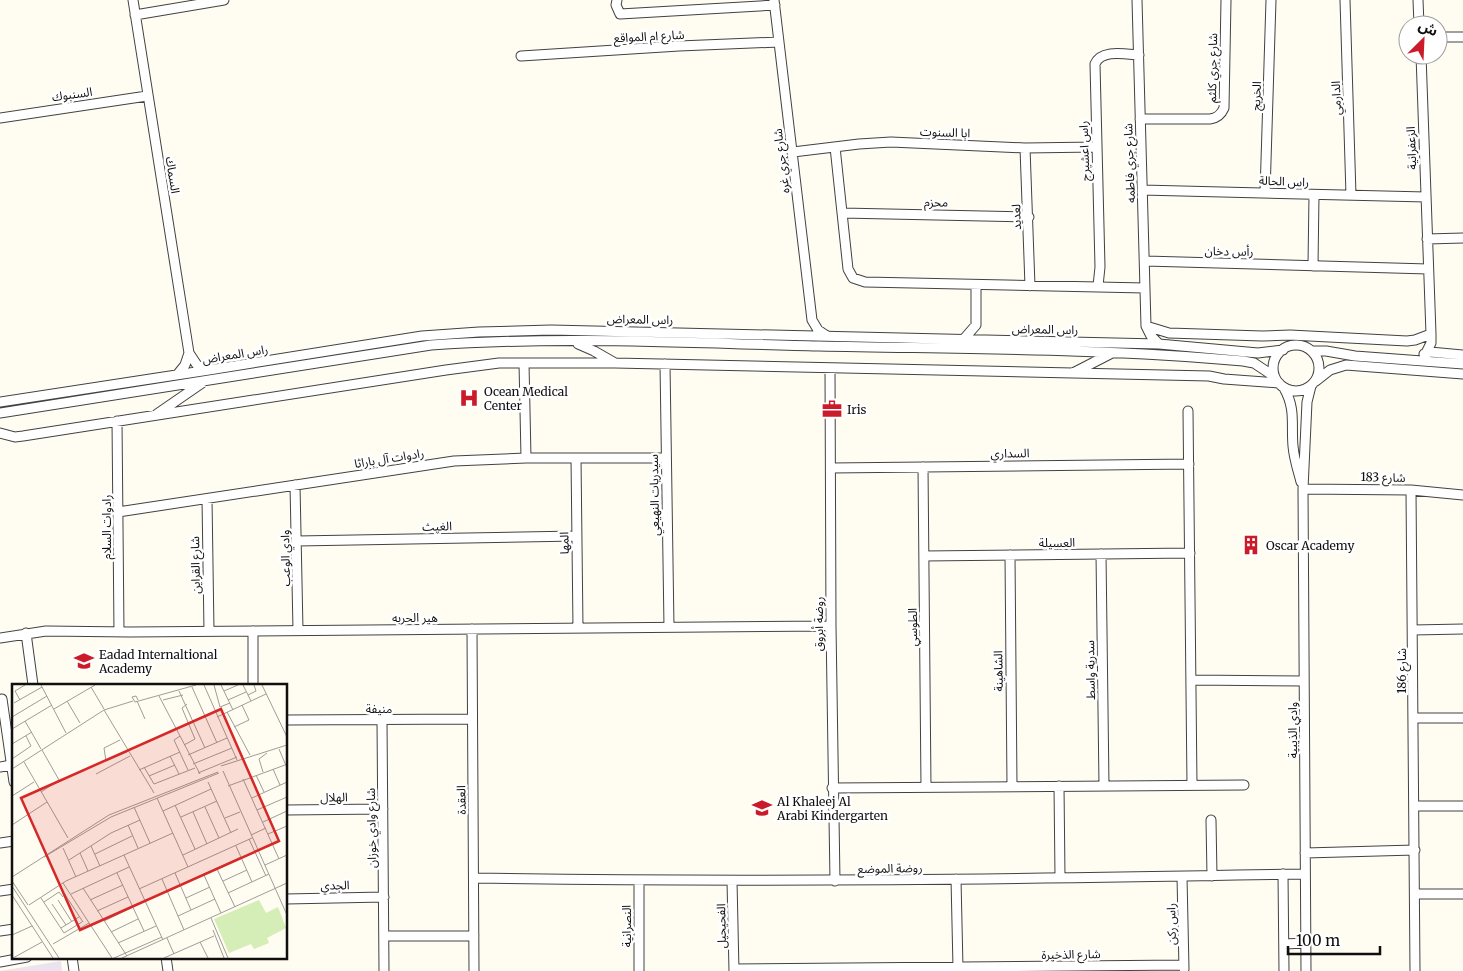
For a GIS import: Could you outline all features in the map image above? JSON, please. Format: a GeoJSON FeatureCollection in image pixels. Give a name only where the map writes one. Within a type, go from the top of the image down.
{"type":"FeatureCollection","features":[{"type":"Feature","properties":{"kind":"street","name":"السماك"},"geometry":{"type":"LineString","coordinates":[[133,0],[189,353]]}},
{"type":"Feature","properties":{"kind":"street"},"geometry":{"type":"LineString","coordinates":[[136,15],[224,0]]}},
{"type":"Feature","properties":{"kind":"street"},"geometry":{"type":"LineString","coordinates":[[617,0],[616,5],[620,14],[775,3]]}},
{"type":"Feature","properties":{"kind":"street","name":"شارع جري فاطمه"},"geometry":{"type":"LineString","coordinates":[[1137,0],[1146,326]]}},
{"type":"Feature","properties":{"kind":"street","name":"شارع جري كلثم"},"geometry":{"type":"LineString","coordinates":[[1140,119],[1210,119],[1216,118],[1222,112],[1224,108],[1226,0]]}},
{"type":"Feature","properties":{"kind":"street","name":"الخريج"},"geometry":{"type":"LineString","coordinates":[[1265,193],[1271,0]]}},
{"type":"Feature","properties":{"kind":"street","name":"الدارمي"},"geometry":{"type":"LineString","coordinates":[[1345,0],[1351,195]]}},
{"type":"Feature","properties":{"kind":"street"},"geometry":{"type":"LineString","coordinates":[[1418,0],[1419,15]]}},
{"type":"Feature","properties":{"kind":"street","name":"شارع جري غره"},"geometry":{"type":"LineString","coordinates":[[775,3],[812,320]]}},
{"type":"Feature","properties":{"kind":"street"},"geometry":{"type":"LineString","coordinates":[[1448,37],[1463,37]]}},
{"type":"Feature","properties":{"kind":"street","name":"شارع ام المواقع"},"geometry":{"type":"LineString","coordinates":[[522,56],[779,42]]}},
{"type":"Feature","properties":{"kind":"street","name":"راس اعشيرج"},"geometry":{"type":"LineString","coordinates":[[1098,286],[1100,267],[1094,68],[1096,60],[1103,54],[1139,55]]}},
{"type":"Feature","properties":{"kind":"street","name":"الزعفرانية"},"geometry":{"type":"LineString","coordinates":[[1421,65],[1431,337],[1426,353]]}},
{"type":"Feature","properties":{"kind":"street","name":"السنبوك"},"geometry":{"type":"LineString","coordinates":[[0,118],[147,96]]}},
{"type":"Feature","properties":{"kind":"street","name":"ابا السنوت"},"geometry":{"type":"LineString","coordinates":[[793,152],[890,142],[1025,148],[1096,147]]}},
{"type":"Feature","properties":{"kind":"street"},"geometry":{"type":"LineString","coordinates":[[835,147],[848,269],[853,278],[866,282],[1145,288]]}},
{"type":"Feature","properties":{"kind":"street","name":"لعديد"},"geometry":{"type":"LineString","coordinates":[[1025,148],[1030,286]]}},
{"type":"Feature","properties":{"kind":"street","name":"راس الحالة"},"geometry":{"type":"LineString","coordinates":[[1142,190],[1426,197]]}},
{"type":"Feature","properties":{"kind":"street"},"geometry":{"type":"LineString","coordinates":[[1313,266],[1314,195]]}},
{"type":"Feature","properties":{"kind":"street","name":"محزم"},"geometry":{"type":"LineString","coordinates":[[842,213],[1029,217]]}},
{"type":"Feature","properties":{"kind":"street"},"geometry":{"type":"LineString","coordinates":[[1427,239],[1463,238]]}},
{"type":"Feature","properties":{"kind":"street","name":"رأس دخان"},"geometry":{"type":"LineString","coordinates":[[1144,262],[1428,269]]}},
{"type":"Feature","properties":{"kind":"street"},"geometry":{"type":"LineString","coordinates":[[976,285],[976,325],[982,334],[991,340]]}},
{"type":"Feature","properties":{"kind":"street"},"geometry":{"type":"LineString","coordinates":[[798,335],[806,329],[812,320],[818,330],[828,336]]}},
{"type":"Feature","properties":{"kind":"street"},"geometry":{"type":"LineString","coordinates":[[963,340],[976,325]]}},
{"type":"Feature","properties":{"kind":"street"},"geometry":{"type":"LineString","coordinates":[[1146,326],[1169,333],[1290,335],[1407,341],[1431,337],[1436,348],[1444,354]]}},
{"type":"Feature","properties":{"kind":"street"},"geometry":{"type":"LineString","coordinates":[[1132,343],[1141,336],[1146,326]]}},
{"type":"Feature","properties":{"kind":"street"},"geometry":{"type":"LineString","coordinates":[[1146,326],[1151,336],[1159,344]]}},
{"type":"Feature","properties":{"kind":"street","name":"راس المعراض"},"geometry":{"type":"LineString","coordinates":[[0,413],[422,336],[479,332],[552,330],[798,335],[1159,344],[1258,353],[1283,350]]}},
{"type":"Feature","properties":{"kind":"street","name":"راس المعراض"},"geometry":{"type":"LineString","coordinates":[[0,402],[177,375],[208,375],[431,346],[492,341],[570,341],[1114,353],[1243,361],[1254,363],[1279,382]]}},
{"type":"Feature","properties":{"kind":"street"},"geometry":{"type":"LineString","coordinates":[[570,341],[594,351],[615,363]]}},
{"type":"Feature","properties":{"kind":"street"},"geometry":{"type":"LineString","coordinates":[[1279,382],[1274,369],[1274,362],[1283,350],[1290,346],[1298,346],[1305,347],[1316,356],[1319,369],[1313,383]]}},
{"type":"Feature","properties":{"kind":"street"},"geometry":{"type":"LineString","coordinates":[[1312,352],[1326,351],[1355,356],[1463,364]]}},
{"type":"Feature","properties":{"kind":"street"},"geometry":{"type":"LineString","coordinates":[[177,375],[185,365],[189,353]]}},
{"type":"Feature","properties":{"kind":"street"},"geometry":{"type":"LineString","coordinates":[[155,416],[208,375],[197,365],[189,353]]}},
{"type":"Feature","properties":{"kind":"street"},"geometry":{"type":"LineString","coordinates":[[1073,373],[1100,358],[1114,353]]}},
{"type":"Feature","properties":{"kind":"street"},"geometry":{"type":"LineString","coordinates":[[1411,359],[1426,353],[1463,355]]}},
{"type":"Feature","properties":{"kind":"street"},"geometry":{"type":"LineString","coordinates":[[0,433],[14,437],[499,363],[615,363],[1209,376],[1224,379],[1279,382],[1298,391],[1313,383],[1330,370],[1346,365],[1463,374]]}},
{"type":"Feature","properties":{"kind":"street"},"geometry":{"type":"LineString","coordinates":[[524,363],[526,458]]}},
{"type":"Feature","properties":{"kind":"street","name":"سيدريات النهيعي"},"geometry":{"type":"LineString","coordinates":[[665,364],[668,627]]}},
{"type":"Feature","properties":{"kind":"street","name":"روضة أبروق"},"geometry":{"type":"LineString","coordinates":[[830,368],[832,788],[835,881]]}},
{"type":"Feature","properties":{"kind":"street","name":"وادي الذيبية"},"geometry":{"type":"LineString","coordinates":[[1279,382],[1291,399],[1294,454],[1302,489]]}},
{"type":"Feature","properties":{"kind":"street","name":"وادي الذيبية"},"geometry":{"type":"LineString","coordinates":[[1306,971],[1302,489],[1307,402],[1313,383]]}},
{"type":"Feature","properties":{"kind":"street"},"geometry":{"type":"LineString","coordinates":[[1188,411],[1192,785]]}},
{"type":"Feature","properties":{"kind":"street","name":"رادوات السلام"},"geometry":{"type":"LineString","coordinates":[[117,421],[119,632]]}},
{"type":"Feature","properties":{"kind":"street","name":"رادوات آل باراثا"},"geometry":{"type":"LineString","coordinates":[[118,512],[454,461],[526,458],[666,458]]}},
{"type":"Feature","properties":{"kind":"street","name":"المها"},"geometry":{"type":"LineString","coordinates":[[576,458],[578,628]]}},
{"type":"Feature","properties":{"kind":"street","name":"السداري"},"geometry":{"type":"LineString","coordinates":[[831,468],[1189,464]]}},
{"type":"Feature","properties":{"kind":"street","name":"الطوسي"},"geometry":{"type":"LineString","coordinates":[[923,467],[926,786]]}},
{"type":"Feature","properties":{"kind":"street","name":"وادي الوعب"},"geometry":{"type":"LineString","coordinates":[[295,485],[298,630]]}},
{"type":"Feature","properties":{"kind":"street","name":"شارع 183"},"geometry":{"type":"LineString","coordinates":[[1302,489],[1411,490],[1463,495]]}},
{"type":"Feature","properties":{"kind":"street","name":"شارع 186"},"geometry":{"type":"LineString","coordinates":[[1411,490],[1415,971]]}},
{"type":"Feature","properties":{"kind":"street","name":"شارع القراين"},"geometry":{"type":"LineString","coordinates":[[207,499],[209,631]]}},
{"type":"Feature","properties":{"kind":"street","name":"الغيث"},"geometry":{"type":"LineString","coordinates":[[297,541],[577,536]]}},
{"type":"Feature","properties":{"kind":"street","name":"العسيلة"},"geometry":{"type":"LineString","coordinates":[[924,556],[1190,553]]}},
{"type":"Feature","properties":{"kind":"street","name":"سدرية واسط"},"geometry":{"type":"LineString","coordinates":[[1101,554],[1104,786]]}},
{"type":"Feature","properties":{"kind":"street","name":"الشاهينة"},"geometry":{"type":"LineString","coordinates":[[1010,555],[1012,786]]}},
{"type":"Feature","properties":{"kind":"street","name":"هير الحربه"},"geometry":{"type":"LineString","coordinates":[[0,638],[46,631],[831,626]]}},
{"type":"Feature","properties":{"kind":"street","name":"العقدة"},"geometry":{"type":"LineString","coordinates":[[472,629],[474,971]]}},
{"type":"Feature","properties":{"kind":"street"},"geometry":{"type":"LineString","coordinates":[[1413,630],[1463,629]]}},
{"type":"Feature","properties":{"kind":"street"},"geometry":{"type":"LineString","coordinates":[[252,631],[253,684]]}},
{"type":"Feature","properties":{"kind":"street"},"geometry":{"type":"LineString","coordinates":[[26,633],[33,684]]}},
{"type":"Feature","properties":{"kind":"street"},"geometry":{"type":"LineString","coordinates":[[1191,680],[1304,680]]}},
{"type":"Feature","properties":{"kind":"street"},"geometry":{"type":"LineString","coordinates":[[2,699],[2,717],[12,771]]}},
{"type":"Feature","properties":{"kind":"street"},"geometry":{"type":"LineString","coordinates":[[1414,718],[1463,718]]}},
{"type":"Feature","properties":{"kind":"street","name":"منيفة"},"geometry":{"type":"LineString","coordinates":[[288,720],[472,720]]}},
{"type":"Feature","properties":{"kind":"street","name":"شارع وادي خوزان"},"geometry":{"type":"LineString","coordinates":[[382,721],[384,971]]}},
{"type":"Feature","properties":{"kind":"street"},"geometry":{"type":"LineString","coordinates":[[0,767],[11,765]]}},
{"type":"Feature","properties":{"kind":"street"},"geometry":{"type":"LineString","coordinates":[[832,788],[1244,785]]}},
{"type":"Feature","properties":{"kind":"street"},"geometry":{"type":"LineString","coordinates":[[1059,786],[1060,877]]}},
{"type":"Feature","properties":{"kind":"street"},"geometry":{"type":"LineString","coordinates":[[1415,806],[1463,806]]}},
{"type":"Feature","properties":{"kind":"street","name":"الهلال"},"geometry":{"type":"LineString","coordinates":[[288,810],[383,809]]}},
{"type":"Feature","properties":{"kind":"street"},"geometry":{"type":"LineString","coordinates":[[1211,820],[1212,876]]}},
{"type":"Feature","properties":{"kind":"street"},"geometry":{"type":"LineString","coordinates":[[1305,853],[1415,850]]}},
{"type":"Feature","properties":{"kind":"street"},"geometry":{"type":"LineString","coordinates":[[1283,874],[1284,971]]}},
{"type":"Feature","properties":{"kind":"street","name":"روضة الموضع"},"geometry":{"type":"LineString","coordinates":[[474,878],[639,881],[835,881],[1305,874]]}},
{"type":"Feature","properties":{"kind":"street","name":"راس ركن"},"geometry":{"type":"LineString","coordinates":[[1182,877],[1184,968]]}},
{"type":"Feature","properties":{"kind":"street"},"geometry":{"type":"LineString","coordinates":[[956,879],[958,968]]}},
{"type":"Feature","properties":{"kind":"street","name":"النصرانية"},"geometry":{"type":"LineString","coordinates":[[639,881],[639,971]]}},
{"type":"Feature","properties":{"kind":"street","name":"الفحيحيل"},"geometry":{"type":"LineString","coordinates":[[732,881],[734,970]]}},
{"type":"Feature","properties":{"kind":"street"},"geometry":{"type":"LineString","coordinates":[[1415,894],[1463,894]]}},
{"type":"Feature","properties":{"kind":"street","name":"الجدي"},"geometry":{"type":"LineString","coordinates":[[288,899],[384,897]]}},
{"type":"Feature","properties":{"kind":"street"},"geometry":{"type":"LineString","coordinates":[[384,936],[474,936]]}},
{"type":"Feature","properties":{"kind":"street"},"geometry":{"type":"LineString","coordinates":[[1284,944],[1306,943]]}},
{"type":"Feature","properties":{"kind":"street"},"geometry":{"type":"LineString","coordinates":[[0,962],[22,958]]}},
{"type":"Feature","properties":{"kind":"street"},"geometry":{"type":"LineString","coordinates":[[72,958],[74,971]]}},
{"type":"Feature","properties":{"kind":"street"},"geometry":{"type":"LineString","coordinates":[[166,958],[168,971]]}},
{"type":"Feature","properties":{"kind":"street","name":"شارع الذخيرة"},"geometry":{"type":"LineString","coordinates":[[734,970],[1184,968]]}},
{"type":"Feature","properties":{"kind":"shaded area"},"geometry":{"type":"Polygon","coordinates":[[[61,961],[62,971],[0,971],[61,961]]]}},
{"type":"Feature","properties":{"kind":"place","name":"Ocean Medical Center"},"geometry":{"type":"Point","coordinates":[469,398]}},
{"type":"Feature","properties":{"kind":"place","name":"Iris"},"geometry":{"type":"Point","coordinates":[832,409]}},
{"type":"Feature","properties":{"kind":"place","name":"Oscar Academy"},"geometry":{"type":"Point","coordinates":[1251,545]}},
{"type":"Feature","properties":{"kind":"place","name":"Eadad Internaltional Academy"},"geometry":{"type":"Point","coordinates":[84,661]}},
{"type":"Feature","properties":{"kind":"place","name":"Al Khaleej Al Arabi Kindergarten"},"geometry":{"type":"Point","coordinates":[762,808]}}]}
